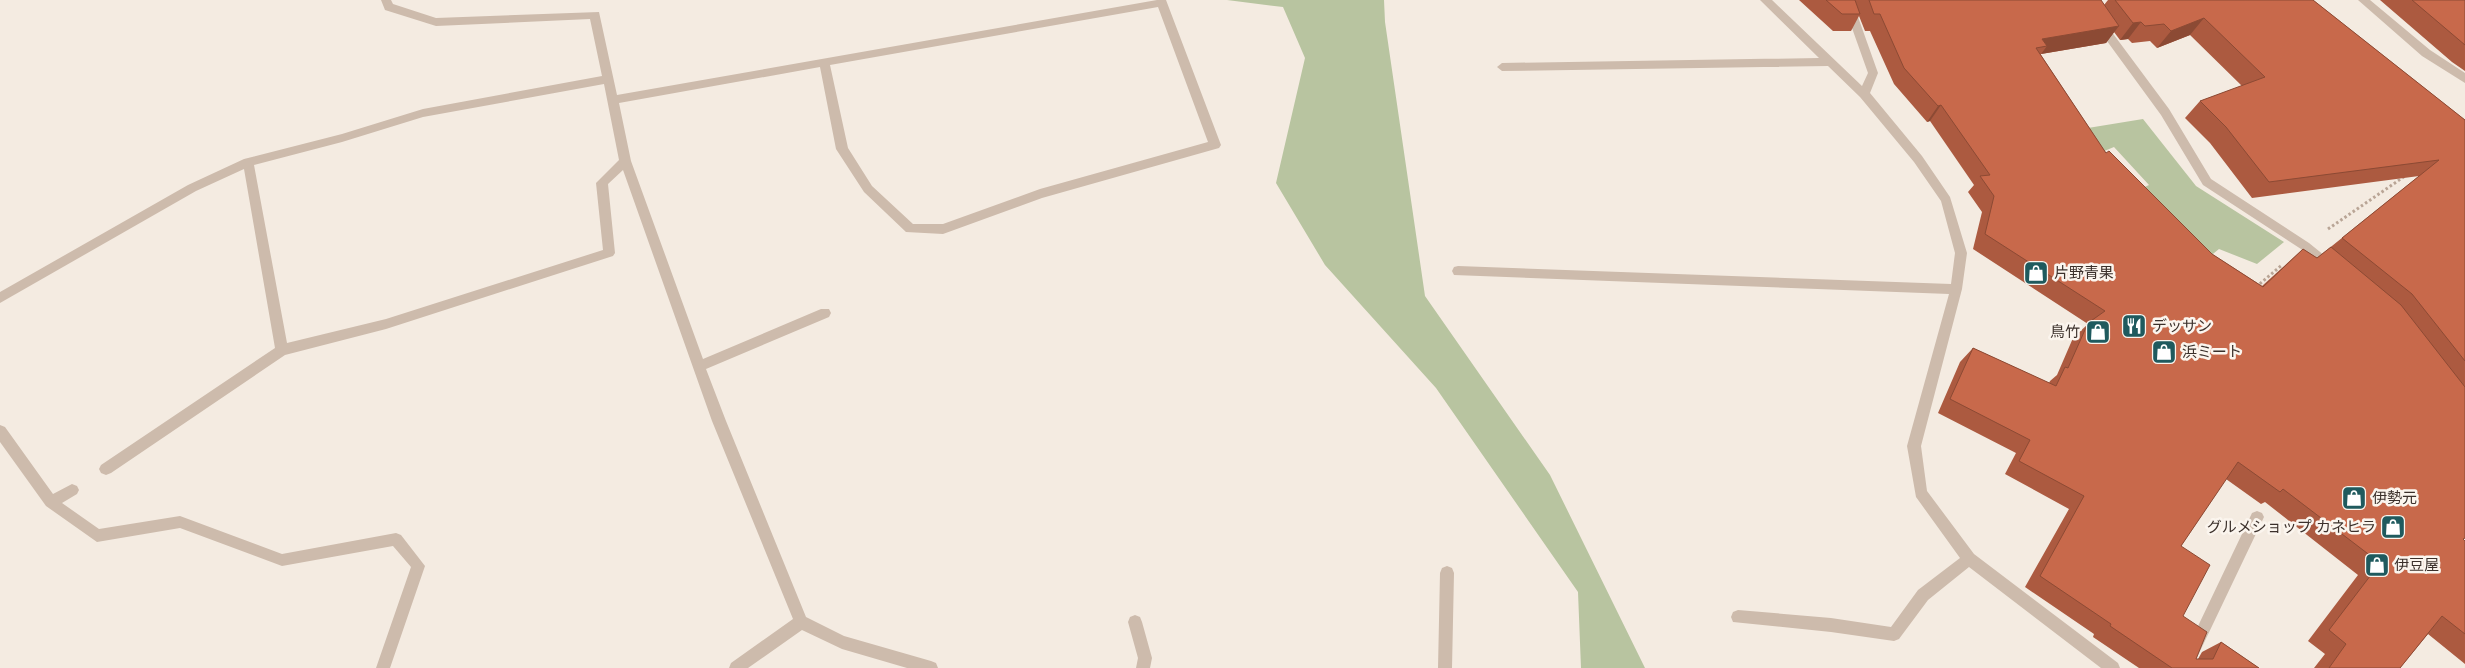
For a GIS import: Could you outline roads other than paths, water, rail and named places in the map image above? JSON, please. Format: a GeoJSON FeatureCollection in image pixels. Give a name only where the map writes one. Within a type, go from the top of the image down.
{"type":"FeatureCollection","features":[{"type":"Feature","properties":{"kind":"street"},"geometry":{"type":"LineString","coordinates":[[386,0],[390,7],[436,22],[595,15],[625,161],[719,421],[801,622],[842,642],[931,668]]}},
{"type":"Feature","properties":{"kind":"street"},"geometry":{"type":"LineString","coordinates":[[1765,0],[1864,94],[1918,159],[1946,200],[1961,253],[1956,289],[1914,446],[1921,493],[1968,559],[2113,668]]}},
{"type":"Feature","properties":{"kind":"street"},"geometry":{"type":"LineString","coordinates":[[1847,0],[1873,73],[1864,94]]}},
{"type":"Feature","properties":{"kind":"street"},"geometry":{"type":"LineString","coordinates":[[2363,0],[2426,53],[2465,79]]}},
{"type":"Feature","properties":{"kind":"street"},"geometry":{"type":"LineString","coordinates":[[611,100],[824,62],[1162,3],[1215,145],[1040,194],[943,229],[910,229],[868,189],[842,149],[824,62]]}},
{"type":"Feature","properties":{"kind":"street"},"geometry":{"type":"LineString","coordinates":[[2089,5],[2165,112],[2207,182],[2305,246],[2342,277]]}},
{"type":"Feature","properties":{"kind":"street"},"geometry":{"type":"LineString","coordinates":[[1502,67],[1831,62]]}},
{"type":"Feature","properties":{"kind":"street"},"geometry":{"type":"LineString","coordinates":[[0,298],[192,188],[248,162],[342,138],[423,113],[607,80]]}},
{"type":"Feature","properties":{"kind":"street"},"geometry":{"type":"LineString","coordinates":[[106,469],[282,350],[386,324],[609,253],[602,183],[625,161]]}},
{"type":"Feature","properties":{"kind":"street"},"geometry":{"type":"LineString","coordinates":[[248,162],[282,350]]}},
{"type":"Feature","properties":{"kind":"street"},"geometry":{"type":"LineString","coordinates":[[1458,270],[1956,289]]}},
{"type":"Feature","properties":{"kind":"street"},"geometry":{"type":"LineString","coordinates":[[700,366],[825,313]]}},
{"type":"Feature","properties":{"kind":"street"},"geometry":{"type":"LineString","coordinates":[[0,431],[51,502],[97,536],[180,522],[282,560],[396,538],[418,566],[383,668]]}},
{"type":"Feature","properties":{"kind":"street"},"geometry":{"type":"LineString","coordinates":[[51,502],[72,490]]}},
{"type":"Feature","properties":{"kind":"street"},"geometry":{"type":"LineString","coordinates":[[2185,668],[2257,517]]}},
{"type":"Feature","properties":{"kind":"street"},"geometry":{"type":"LineString","coordinates":[[1738,617],[1831,625],[1894,634],[1923,596],[1968,559]]}},
{"type":"Feature","properties":{"kind":"street"},"geometry":{"type":"LineString","coordinates":[[1445,668],[1447,573]]}},
{"type":"Feature","properties":{"kind":"street"},"geometry":{"type":"LineString","coordinates":[[736,668],[801,622]]}},
{"type":"Feature","properties":{"kind":"street"},"geometry":{"type":"LineString","coordinates":[[1135,622],[1145,658],[1143,668]]}},
{"type":"Feature","properties":{"kind":"place","name":"片野青果"},"geometry":{"type":"Point","coordinates":[2036,273]}},
{"type":"Feature","properties":{"kind":"place","name":"デッサン"},"geometry":{"type":"Point","coordinates":[2134,326]}},
{"type":"Feature","properties":{"kind":"place","name":"鳥竹"},"geometry":{"type":"Point","coordinates":[2098,332]}},
{"type":"Feature","properties":{"kind":"place","name":"浜ミート"},"geometry":{"type":"Point","coordinates":[2164,352]}},
{"type":"Feature","properties":{"kind":"place","name":"伊勢元"},"geometry":{"type":"Point","coordinates":[2354,498]}},
{"type":"Feature","properties":{"kind":"place","name":"グルメショップ カネヒラ"},"geometry":{"type":"Point","coordinates":[2393,527]}},
{"type":"Feature","properties":{"kind":"place","name":"伊豆屋"},"geometry":{"type":"Point","coordinates":[2377,565]}}]}
